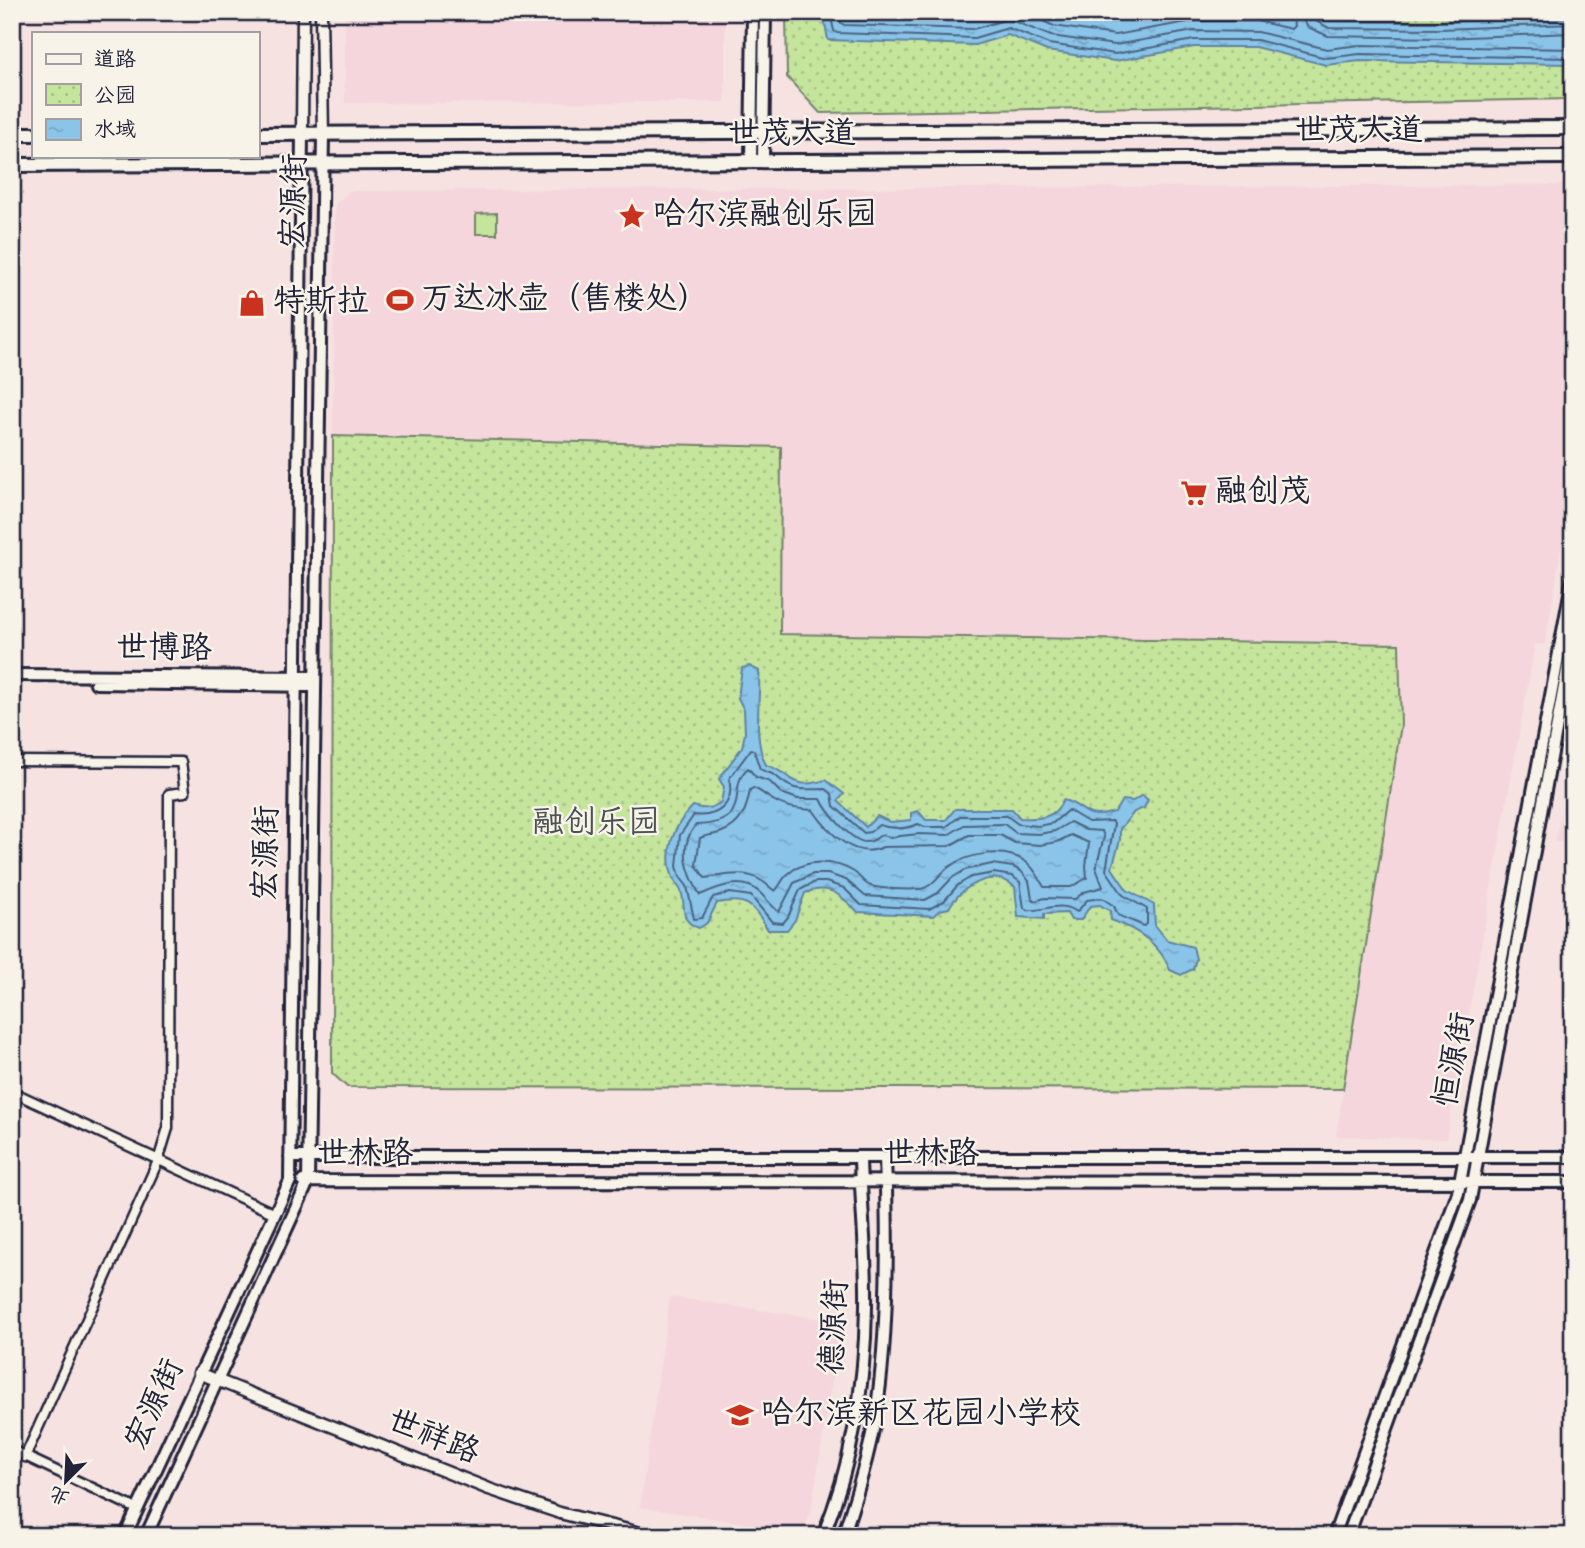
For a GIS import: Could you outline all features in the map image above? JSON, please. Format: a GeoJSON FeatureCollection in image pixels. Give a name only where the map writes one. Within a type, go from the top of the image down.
{"type":"FeatureCollection","features":[{"type":"Feature","properties":{"kind":"main road"},"geometry":{"type":"LineString","coordinates":[[753,12],[757,161]]}},
{"type":"Feature","properties":{"kind":"main road"},"geometry":{"type":"LineString","coordinates":[[757,132],[765,12]]}},
{"type":"Feature","properties":{"kind":"main road","name":"世茂大道"},"geometry":{"type":"LineString","coordinates":[[259,134],[1573,128]]}},
{"type":"Feature","properties":{"kind":"main road"},"geometry":{"type":"LineString","coordinates":[[12,135],[32,134]]}},
{"type":"Feature","properties":{"kind":"main road","name":"宏源街"},"geometry":{"type":"LineString","coordinates":[[125,1536],[290,1181],[302,134]]}},
{"type":"Feature","properties":{"kind":"main road","name":"宏源街"},"geometry":{"type":"LineString","coordinates":[[146,1536],[308,1182],[323,134]]}},
{"type":"Feature","properties":{"kind":"main road","name":"世茂大道"},"geometry":{"type":"LineString","coordinates":[[12,165],[1573,158]]}},
{"type":"Feature","properties":{"kind":"main road","name":"恒源街"},"geometry":{"type":"LineString","coordinates":[[1348,1536],[1470,1200],[1563,690],[1573,578]]}},
{"type":"Feature","properties":{"kind":"main road","name":"恒源街"},"geometry":{"type":"LineString","coordinates":[[1564,676],[1573,638]]}},
{"type":"Feature","properties":{"kind":"main road","name":"世博路"},"geometry":{"type":"LineString","coordinates":[[12,675],[296,682]]}},
{"type":"Feature","properties":{"kind":"main road","name":"世博路"},"geometry":{"type":"LineString","coordinates":[[12,682],[315,682]]}},
{"type":"Feature","properties":{"kind":"main road","name":"恒源街"},"geometry":{"type":"LineString","coordinates":[[1334,1536],[1458,1193],[1563,690]]}},
{"type":"Feature","properties":{"kind":"main road","name":"世林路"},"geometry":{"type":"LineString","coordinates":[[290,1157],[1573,1157]]}},
{"type":"Feature","properties":{"kind":"main road","name":"德源街"},"geometry":{"type":"LineString","coordinates":[[823,1536],[852,1439],[863,1359],[865,1270],[860,1158]]}},
{"type":"Feature","properties":{"kind":"main road","name":"德源街"},"geometry":{"type":"LineString","coordinates":[[843,1536],[865,1461],[878,1402],[884,1303],[885,1158]]}},
{"type":"Feature","properties":{"kind":"main road","name":"世林路"},"geometry":{"type":"LineString","coordinates":[[290,1181],[1573,1182]]}},
{"type":"Feature","properties":{"kind":"street"},"geometry":{"type":"LineString","coordinates":[[302,134],[303,12]]}},
{"type":"Feature","properties":{"kind":"street"},"geometry":{"type":"LineString","coordinates":[[321,12],[323,134]]}},
{"type":"Feature","properties":{"kind":"street"},"geometry":{"type":"LineString","coordinates":[[12,761],[181,762],[185,792],[169,794],[168,1128],[158,1161],[26,1457]]}},
{"type":"Feature","properties":{"kind":"street"},"geometry":{"type":"LineString","coordinates":[[12,1095],[19,1095],[273,1213]]}},
{"type":"Feature","properties":{"kind":"street","name":"世祥路"},"geometry":{"type":"LineString","coordinates":[[199,1373],[489,1489],[599,1524],[652,1536]]}},
{"type":"Feature","properties":{"kind":"street"},"geometry":{"type":"LineString","coordinates":[[12,1450],[137,1509]]}},
{"type":"Feature","properties":{"kind":"shaded area"},"geometry":{"type":"Polygon","coordinates":[[[345,12],[725,12],[725,102],[345,103],[345,12]]]}},
{"type":"Feature","properties":{"kind":"shaded area"},"geometry":{"type":"Polygon","coordinates":[[[1573,185],[1573,477],[1545,644],[1535,644],[1446,1139],[1336,1136],[1401,725],[1399,644],[779,634],[781,447],[333,436],[335,205],[350,191],[1573,185]]]}},
{"type":"Feature","properties":{"kind":"shaded area"},"geometry":{"type":"Polygon","coordinates":[[[1573,755],[1573,842],[1555,842],[1573,755]]]}},
{"type":"Feature","properties":{"kind":"shaded area","name":"哈尔滨新区花园小学校"},"geometry":{"type":"Polygon","coordinates":[[[670,1297],[841,1322],[811,1510],[803,1532],[640,1507],[670,1297]]]}},
{"type":"Feature","properties":{"kind":"green space"},"geometry":{"type":"Polygon","coordinates":[[[786,12],[1573,12],[1573,99],[820,113],[787,77],[786,12]]]}},
{"type":"Feature","properties":{"kind":"green space"},"geometry":{"type":"Polygon","coordinates":[[[497,213],[497,234],[476,234],[476,214],[497,213]]]}},
{"type":"Feature","properties":{"kind":"green space","name":"融创乐园"},"geometry":{"type":"Polygon","coordinates":[[[333,436],[781,447],[780,634],[1399,644],[1401,725],[1343,1089],[347,1087],[332,1073],[333,436]]]}},
{"type":"Feature","properties":{"kind":"water"},"geometry":{"type":"Polygon","coordinates":[[[823,12],[1313,12],[1329,21],[1440,22],[1573,17],[1573,64],[1360,61],[1326,65],[1255,47],[1194,47],[1115,61],[1047,51],[1008,35],[975,45],[828,40],[823,12]]]}},
{"type":"Feature","properties":{"kind":"water"},"geometry":{"type":"Polygon","coordinates":[[[749,666],[759,671],[758,731],[766,765],[798,782],[814,783],[826,780],[844,794],[838,801],[866,827],[877,816],[890,822],[911,820],[911,813],[918,811],[926,820],[946,820],[955,809],[1012,809],[1020,818],[1040,818],[1056,811],[1063,800],[1096,815],[1115,812],[1122,800],[1133,801],[1142,795],[1148,800],[1144,808],[1134,812],[1120,829],[1120,840],[1112,868],[1127,890],[1154,905],[1155,925],[1167,940],[1193,947],[1196,959],[1193,969],[1181,975],[1170,970],[1154,945],[1130,928],[1111,920],[1110,911],[1100,905],[1090,906],[1081,920],[1071,920],[1067,913],[1044,914],[1044,919],[1018,917],[1015,887],[1007,881],[997,879],[988,879],[969,887],[949,908],[940,910],[933,916],[858,912],[834,892],[821,889],[805,893],[795,920],[787,930],[768,930],[754,909],[736,901],[717,903],[707,923],[699,928],[692,925],[684,913],[683,897],[670,868],[670,848],[680,821],[693,806],[707,808],[721,802],[724,787],[719,779],[742,747],[745,733],[744,710],[738,698],[742,668],[749,666]]]}},
{"type":"Feature","properties":{"kind":"place","name":"哈尔滨融创乐园"},"geometry":{"type":"Point","coordinates":[632,216]}},
{"type":"Feature","properties":{"kind":"place","name":"万达冰壶（售楼处）"},"geometry":{"type":"Point","coordinates":[400,300]}},
{"type":"Feature","properties":{"kind":"place","name":"特斯拉"},"geometry":{"type":"Point","coordinates":[252,303]}},
{"type":"Feature","properties":{"kind":"place","name":"融创茂"},"geometry":{"type":"Point","coordinates":[1194,493]}},
{"type":"Feature","properties":{"kind":"place","name":"哈尔滨新区花园小学校"},"geometry":{"type":"Point","coordinates":[740,1415]}}]}
